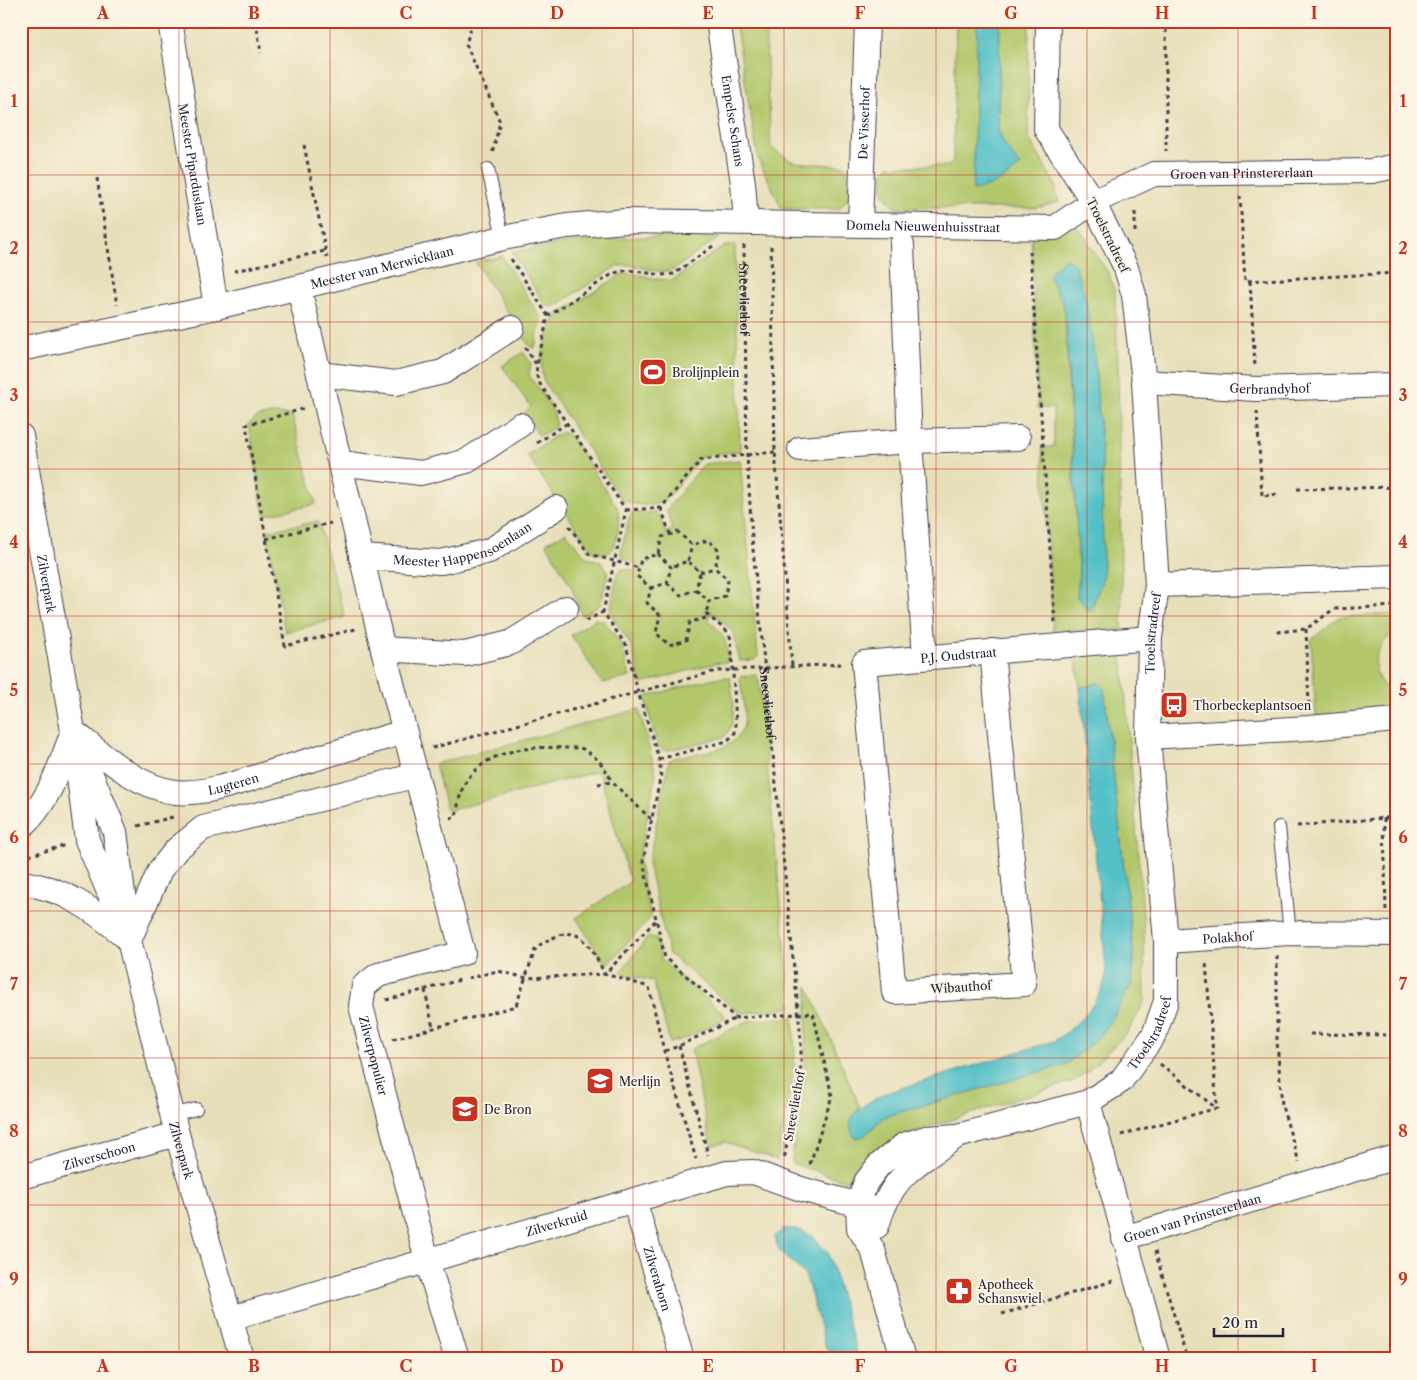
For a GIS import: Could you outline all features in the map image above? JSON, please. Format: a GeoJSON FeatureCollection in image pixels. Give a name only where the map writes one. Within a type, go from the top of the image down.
{"type":"FeatureCollection","features":[{"type":"Feature","properties":{"kind":"street","name":"Meester Piparduslaan"},"geometry":{"type":"LineString","coordinates":[[170,21],[216,307]]}},
{"type":"Feature","properties":{"kind":"street","name":"Empelse Schans"},"geometry":{"type":"LineString","coordinates":[[718,21],[743,183],[746,222]]}},
{"type":"Feature","properties":{"kind":"street","name":"De Visserhof"},"geometry":{"type":"LineString","coordinates":[[860,225],[867,21]]}},
{"type":"Feature","properties":{"kind":"street","name":"Troelstradreef"},"geometry":{"type":"LineString","coordinates":[[902,1359],[873,1250],[859,1228],[858,1204],[866,1182],[879,1165],[904,1145],[926,1138],[957,1136],[1088,1102],[1121,1081],[1154,1035],[1166,1001],[1166,941],[1148,737],[1150,638],[1157,586],[1144,382],[1134,295],[1126,268],[1093,202],[1046,129],[1048,21]]}},
{"type":"Feature","properties":{"kind":"street","name":"Groen van Prinstererlaan"},"geometry":{"type":"LineString","coordinates":[[1093,202],[1154,174],[1372,170],[1396,166]]}},
{"type":"Feature","properties":{"kind":"street","name":"Domela Nieuwenhuisstraat"},"geometry":{"type":"LineString","coordinates":[[746,222],[1055,228],[1093,202]]}},
{"type":"Feature","properties":{"kind":"street","name":"Meester van Merwicklaan"},"geometry":{"type":"LineString","coordinates":[[21,349],[299,288],[503,238],[567,226],[625,221],[746,222]]}},
{"type":"Feature","properties":{"kind":"street"},"geometry":{"type":"LineString","coordinates":[[902,245],[910,441],[925,658]]}},
{"type":"Feature","properties":{"kind":"street"},"geometry":{"type":"LineString","coordinates":[[21,883],[38,885],[64,894],[102,916],[129,940],[160,870],[177,849],[203,828],[414,776],[299,288]]}},
{"type":"Feature","properties":{"kind":"street"},"geometry":{"type":"LineString","coordinates":[[319,374],[396,383],[443,372],[512,328]]}},
{"type":"Feature","properties":{"kind":"street","name":"Gerbrandyhof"},"geometry":{"type":"LineString","coordinates":[[1144,382],[1256,389],[1396,385]]}},
{"type":"Feature","properties":{"kind":"street"},"geometry":{"type":"LineString","coordinates":[[340,463],[421,473],[466,461],[520,425]]}},
{"type":"Feature","properties":{"kind":"street","name":"Zilverpark"},"geometry":{"type":"LineString","coordinates":[[21,436],[73,731],[115,832],[129,940],[175,1125],[242,1359]]}},
{"type":"Feature","properties":{"kind":"street"},"geometry":{"type":"LineString","coordinates":[[800,449],[910,441],[1018,438]]}},
{"type":"Feature","properties":{"kind":"street","name":"Meester Happensoenlaan"},"geometry":{"type":"LineString","coordinates":[[362,557],[441,562],[489,551],[556,508]]}},
{"type":"Feature","properties":{"kind":"street"},"geometry":{"type":"LineString","coordinates":[[1157,586],[1396,578]]}},
{"type":"Feature","properties":{"kind":"street"},"geometry":{"type":"LineString","coordinates":[[383,650],[465,654],[510,643],[566,608]]}},
{"type":"Feature","properties":{"kind":"street","name":"P.J. Oudstraat"},"geometry":{"type":"LineString","coordinates":[[864,663],[1150,638]]}},
{"type":"Feature","properties":{"kind":"street","name":"Wibauthof"},"geometry":{"type":"LineString","coordinates":[[864,663],[894,992],[1024,984],[992,651]]}},
{"type":"Feature","properties":{"kind":"street"},"geometry":{"type":"LineString","coordinates":[[1148,737],[1310,728],[1396,720]]}},
{"type":"Feature","properties":{"kind":"street"},"geometry":{"type":"LineString","coordinates":[[21,828],[33,817],[59,769],[73,731]]}},
{"type":"Feature","properties":{"kind":"street","name":"Lugteren"},"geometry":{"type":"LineString","coordinates":[[73,731],[111,761],[140,780],[175,792],[203,791],[234,783],[404,732]]}},
{"type":"Feature","properties":{"kind":"street","name":"Zilverpopulier"},"geometry":{"type":"LineString","coordinates":[[414,776],[463,953],[378,975],[364,986],[361,1006],[427,1260]]}},
{"type":"Feature","properties":{"kind":"street","name":"Polakhof"},"geometry":{"type":"LineString","coordinates":[[1166,941],[1283,934],[1391,934]]}},
{"type":"Feature","properties":{"kind":"street","name":"Groen van Prinstererlaan"},"geometry":{"type":"LineString","coordinates":[[1088,1102],[1124,1238],[1396,1157]]}},
{"type":"Feature","properties":{"kind":"street","name":"Zilverschoon"},"geometry":{"type":"LineString","coordinates":[[21,1177],[175,1125]]}},
{"type":"Feature","properties":{"kind":"street","name":"Troelstradreef"},"geometry":{"type":"LineString","coordinates":[[873,1250],[881,1211],[888,1195],[916,1163],[957,1136]]}},
{"type":"Feature","properties":{"kind":"street","name":"Zilverkruid"},"geometry":{"type":"LineString","coordinates":[[231,1318],[727,1173],[753,1172],[881,1211]]}},
{"type":"Feature","properties":{"kind":"street","name":"Zilverahorn"},"geometry":{"type":"LineString","coordinates":[[634,1200],[682,1359]]}},
{"type":"Feature","properties":{"kind":"street"},"geometry":{"type":"LineString","coordinates":[[1124,1238],[1158,1359]]}},
{"type":"Feature","properties":{"kind":"street"},"geometry":{"type":"LineString","coordinates":[[427,1260],[457,1359]]}},
{"type":"Feature","properties":{"kind":"lane"},"geometry":{"type":"LineString","coordinates":[[488,169],[503,238]]}},
{"type":"Feature","properties":{"kind":"lane"},"geometry":{"type":"LineString","coordinates":[[1278,827],[1283,934]]}},
{"type":"Feature","properties":{"kind":"lane"},"geometry":{"type":"LineString","coordinates":[[175,1125],[196,1109]]}},
{"type":"Feature","properties":{"kind":"path"},"geometry":{"type":"LineString","coordinates":[[256,21],[261,53]]}},
{"type":"Feature","properties":{"kind":"path"},"geometry":{"type":"LineString","coordinates":[[473,21],[466,44],[500,122],[488,169]]}},
{"type":"Feature","properties":{"kind":"path"},"geometry":{"type":"LineString","coordinates":[[1166,21],[1166,174]]}},
{"type":"Feature","properties":{"kind":"path"},"geometry":{"type":"LineString","coordinates":[[304,145],[331,280]]}},
{"type":"Feature","properties":{"kind":"path"},"geometry":{"type":"LineString","coordinates":[[1239,173],[1245,281],[1396,273]]}},
{"type":"Feature","properties":{"kind":"path"},"geometry":{"type":"LineString","coordinates":[[97,178],[120,328]]}},
{"type":"Feature","properties":{"kind":"path","name":"Sneevliethof"},"geometry":{"type":"LineString","coordinates":[[746,222],[743,263],[747,455],[752,539],[801,1040],[801,1066],[791,1185]]}},
{"type":"Feature","properties":{"kind":"path"},"geometry":{"type":"LineString","coordinates":[[503,238],[506,251],[548,316]]}},
{"type":"Feature","properties":{"kind":"path"},"geometry":{"type":"LineString","coordinates":[[590,619],[603,612],[626,510],[540,384],[536,374],[536,365],[548,316],[614,273],[628,270],[662,275],[674,274],[714,245]]}},
{"type":"Feature","properties":{"kind":"path"},"geometry":{"type":"LineString","coordinates":[[212,276],[325,251]]}},
{"type":"Feature","properties":{"kind":"path"},"geometry":{"type":"LineString","coordinates":[[527,350],[536,365]]}},
{"type":"Feature","properties":{"kind":"path"},"geometry":{"type":"LineString","coordinates":[[326,403],[246,425],[285,646],[377,624]]}},
{"type":"Feature","properties":{"kind":"path"},"geometry":{"type":"LineString","coordinates":[[532,446],[566,424]]}},
{"type":"Feature","properties":{"kind":"path"},"geometry":{"type":"LineString","coordinates":[[626,510],[662,508],[701,460],[766,453]]}},
{"type":"Feature","properties":{"kind":"path"},"geometry":{"type":"LineString","coordinates":[[1297,489],[1396,487]]}},
{"type":"Feature","properties":{"kind":"path"},"geometry":{"type":"LineString","coordinates":[[662,508],[670,534]]}},
{"type":"Feature","properties":{"kind":"path"},"geometry":{"type":"LineString","coordinates":[[266,539],[352,518]]}},
{"type":"Feature","properties":{"kind":"path"},"geometry":{"type":"LineString","coordinates":[[658,554],[662,537],[670,534],[678,532],[692,545]]}},
{"type":"Feature","properties":{"kind":"path"},"geometry":{"type":"LineString","coordinates":[[575,534],[589,554],[639,568]]}},
{"type":"Feature","properties":{"kind":"path"},"geometry":{"type":"LineString","coordinates":[[692,545],[708,540],[719,550],[715,568]]}},
{"type":"Feature","properties":{"kind":"path"},"geometry":{"type":"LineString","coordinates":[[688,561],[692,545]]}},
{"type":"Feature","properties":{"kind":"path"},"geometry":{"type":"LineString","coordinates":[[658,554],[671,567]]}},
{"type":"Feature","properties":{"kind":"path"},"geometry":{"type":"LineString","coordinates":[[651,588],[637,576],[641,559],[658,554]]}},
{"type":"Feature","properties":{"kind":"path"},"geometry":{"type":"LineString","coordinates":[[671,567],[688,561]]}},
{"type":"Feature","properties":{"kind":"path"},"geometry":{"type":"LineString","coordinates":[[688,561],[700,572]]}},
{"type":"Feature","properties":{"kind":"path"},"geometry":{"type":"LineString","coordinates":[[667,583],[671,567]]}},
{"type":"Feature","properties":{"kind":"path"},"geometry":{"type":"LineString","coordinates":[[700,572],[715,568]]}},
{"type":"Feature","properties":{"kind":"path"},"geometry":{"type":"LineString","coordinates":[[709,601],[725,596],[728,580],[715,568]]}},
{"type":"Feature","properties":{"kind":"path"},"geometry":{"type":"LineString","coordinates":[[696,590],[700,572]]}},
{"type":"Feature","properties":{"kind":"path"},"geometry":{"type":"LineString","coordinates":[[651,588],[667,583]]}},
{"type":"Feature","properties":{"kind":"path"},"geometry":{"type":"LineString","coordinates":[[667,583],[680,595],[696,590]]}},
{"type":"Feature","properties":{"kind":"path"},"geometry":{"type":"LineString","coordinates":[[651,588],[647,603],[660,615],[656,633],[669,645],[686,640],[690,622],[706,618],[709,601]]}},
{"type":"Feature","properties":{"kind":"path"},"geometry":{"type":"LineString","coordinates":[[696,590],[709,601]]}},
{"type":"Feature","properties":{"kind":"path"},"geometry":{"type":"LineString","coordinates":[[1277,632],[1306,629],[1334,610],[1396,606]]}},
{"type":"Feature","properties":{"kind":"path"},"geometry":{"type":"LineString","coordinates":[[603,612],[626,644],[659,759],[661,774],[643,862],[665,958],[736,1018]]}},
{"type":"Feature","properties":{"kind":"path"},"geometry":{"type":"LineString","coordinates":[[659,759],[728,740],[735,733],[731,639],[728,632],[706,614]]}},
{"type":"Feature","properties":{"kind":"path"},"geometry":{"type":"LineString","coordinates":[[1306,629],[1310,728]]}},
{"type":"Feature","properties":{"kind":"path"},"geometry":{"type":"LineString","coordinates":[[766,667],[864,663]]}},
{"type":"Feature","properties":{"kind":"path"},"geometry":{"type":"LineString","coordinates":[[428,824],[456,817],[461,789],[472,773],[495,757],[522,749],[546,747],[583,749],[604,765],[612,782],[652,820]]}},
{"type":"Feature","properties":{"kind":"path"},"geometry":{"type":"LineString","coordinates":[[598,784],[612,782]]}},
{"type":"Feature","properties":{"kind":"path"},"geometry":{"type":"LineString","coordinates":[[1278,827],[1396,817]]}},
{"type":"Feature","properties":{"kind":"path"},"geometry":{"type":"LineString","coordinates":[[1384,818],[1391,934]]}},
{"type":"Feature","properties":{"kind":"path"},"geometry":{"type":"LineString","coordinates":[[605,974],[656,920]]}},
{"type":"Feature","properties":{"kind":"path"},"geometry":{"type":"LineString","coordinates":[[388,1040],[516,1006],[535,950],[540,944],[563,933],[573,932],[584,938],[605,974]]}},
{"type":"Feature","properties":{"kind":"path"},"geometry":{"type":"LineString","coordinates":[[1283,934],[1277,1041],[1282,1106],[1306,1184]]}},
{"type":"Feature","properties":{"kind":"path"},"geometry":{"type":"LineString","coordinates":[[1205,940],[1217,1108]]}},
{"type":"Feature","properties":{"kind":"path"},"geometry":{"type":"LineString","coordinates":[[361,1006],[498,971],[527,978],[605,974],[649,987],[664,1051],[702,1179]]}},
{"type":"Feature","properties":{"kind":"path"},"geometry":{"type":"LineString","coordinates":[[425,990],[433,1028]]}},
{"type":"Feature","properties":{"kind":"path"},"geometry":{"type":"LineString","coordinates":[[664,1051],[680,1046],[736,1018],[798,1012],[813,1013],[832,1096],[791,1185]]}},
{"type":"Feature","properties":{"kind":"path"},"geometry":{"type":"LineString","coordinates":[[1310,1034],[1396,1034]]}},
{"type":"Feature","properties":{"kind":"path"},"geometry":{"type":"LineString","coordinates":[[680,1046],[702,1133]]}},
{"type":"Feature","properties":{"kind":"path"},"geometry":{"type":"LineString","coordinates":[[1143,1051],[1217,1108]]}},
{"type":"Feature","properties":{"kind":"path"},"geometry":{"type":"LineString","coordinates":[[1098,1141],[1217,1108]]}},
{"type":"Feature","properties":{"kind":"path"},"geometry":{"type":"LineString","coordinates":[[1149,1232],[1187,1359]]}},
{"type":"Feature","properties":{"kind":"path"},"geometry":{"type":"LineString","coordinates":[[1002,1314],[1135,1274]]}},
{"type":"Feature","properties":{"kind":"green space"},"geometry":{"type":"Polygon","coordinates":[[[735,21],[765,21],[771,148],[793,162],[845,166],[849,197],[839,209],[782,209],[758,158],[735,21]]]}},
{"type":"Feature","properties":{"kind":"green space"},"geometry":{"type":"Polygon","coordinates":[[[956,21],[977,21],[973,190],[1020,166],[1004,144],[998,130],[1000,21],[1029,21],[1028,137],[1055,184],[1059,202],[1036,208],[895,208],[882,192],[884,172],[889,166],[949,166],[953,161],[956,21]]]}},
{"type":"Feature","properties":{"kind":"green space"},"geometry":{"type":"Polygon","coordinates":[[[1074,225],[1081,231],[1108,273],[1115,292],[1118,363],[1122,629],[1053,632],[1042,447],[1054,447],[1053,408],[1038,408],[1031,232],[1074,225]],[[1064,305],[1079,570],[1077,597],[1090,612],[1103,578],[1102,463],[1095,361],[1064,305]]]}},
{"type":"Feature","properties":{"kind":"green space"},"geometry":{"type":"Polygon","coordinates":[[[638,237],[720,237],[673,270],[662,272],[630,265],[617,266],[551,307],[545,305],[512,252],[566,243],[638,237]]]}},
{"type":"Feature","properties":{"kind":"green space"},"geometry":{"type":"Polygon","coordinates":[[[725,246],[735,246],[740,451],[701,456],[673,491],[659,503],[642,505],[625,501],[621,499],[544,382],[542,356],[550,330],[557,315],[622,274],[635,274],[673,280],[725,246]]]}},
{"type":"Feature","properties":{"kind":"green space"},"geometry":{"type":"Polygon","coordinates":[[[502,256],[541,318],[535,348],[530,347],[475,262],[502,256]]]}},
{"type":"Feature","properties":{"kind":"green space"},"geometry":{"type":"Polygon","coordinates":[[[1390,296],[1396,296],[1396,371],[1394,371],[1390,296]]]}},
{"type":"Feature","properties":{"kind":"green space"},"geometry":{"type":"Polygon","coordinates":[[[523,352],[531,363],[529,375],[554,414],[555,427],[539,436],[524,413],[531,407],[502,366],[523,352]]]}},
{"type":"Feature","properties":{"kind":"green space"},"geometry":{"type":"Polygon","coordinates":[[[271,414],[292,415],[316,504],[266,515],[262,507],[249,424],[257,417],[271,414]]]}},
{"type":"Feature","properties":{"kind":"green space"},"geometry":{"type":"Polygon","coordinates":[[[560,433],[565,433],[571,437],[617,507],[618,533],[613,546],[606,554],[600,554],[591,550],[527,455],[560,433]]]}},
{"type":"Feature","properties":{"kind":"green space"},"geometry":{"type":"Polygon","coordinates":[[[740,460],[758,656],[754,660],[740,661],[732,630],[711,612],[709,621],[724,639],[729,662],[715,663],[641,684],[631,645],[610,613],[617,574],[621,569],[634,570],[636,563],[623,558],[621,552],[629,517],[632,513],[655,512],[661,518],[665,532],[672,530],[667,512],[668,508],[704,464],[740,460]]]}},
{"type":"Feature","properties":{"kind":"green space"},"geometry":{"type":"Polygon","coordinates":[[[318,521],[345,617],[285,632],[267,531],[318,521]]]}},
{"type":"Feature","properties":{"kind":"green space"},"geometry":{"type":"Polygon","coordinates":[[[566,532],[586,557],[601,562],[608,571],[601,604],[582,616],[572,588],[546,543],[566,532]]]}},
{"type":"Feature","properties":{"kind":"green space"},"geometry":{"type":"Polygon","coordinates":[[[1396,614],[1396,632],[1387,638],[1381,646],[1375,664],[1380,681],[1396,695],[1396,716],[1316,717],[1311,640],[1339,617],[1396,614]]]}},
{"type":"Feature","properties":{"kind":"green space"},"geometry":{"type":"Polygon","coordinates":[[[595,619],[604,621],[621,644],[630,677],[602,683],[571,635],[595,619]]]}},
{"type":"Feature","properties":{"kind":"green space"},"geometry":{"type":"Polygon","coordinates":[[[1122,652],[1144,927],[1145,1001],[1128,1032],[1088,1071],[1074,1081],[913,1132],[849,1182],[791,1163],[804,1082],[808,986],[860,1107],[851,1120],[864,1136],[884,1117],[1067,1064],[1102,1034],[1114,1016],[1132,983],[1134,959],[1104,688],[1098,683],[1080,688],[1075,654],[1122,652]]]}},
{"type":"Feature","properties":{"kind":"green space"},"geometry":{"type":"Polygon","coordinates":[[[756,675],[759,681],[791,1008],[744,1013],[736,1010],[669,954],[648,864],[669,761],[674,758],[715,750],[733,741],[740,734],[744,724],[740,677],[756,675]]]}},
{"type":"Feature","properties":{"kind":"green space"},"geometry":{"type":"Polygon","coordinates":[[[730,677],[733,717],[729,731],[724,737],[665,751],[657,745],[645,697],[714,678],[730,677]]]}},
{"type":"Feature","properties":{"kind":"green space"},"geometry":{"type":"Polygon","coordinates":[[[639,709],[656,774],[638,861],[651,917],[611,961],[607,963],[603,961],[576,918],[630,882],[599,771],[447,811],[435,764],[639,709]]]}},
{"type":"Feature","properties":{"kind":"green space"},"geometry":{"type":"Polygon","coordinates":[[[648,937],[656,938],[662,961],[723,1013],[725,1016],[723,1020],[686,1038],[670,1043],[653,981],[624,974],[621,971],[648,937]]]}},
{"type":"Feature","properties":{"kind":"green space"},"geometry":{"type":"Polygon","coordinates":[[[793,1017],[795,1055],[793,1074],[777,1160],[725,1142],[711,1146],[691,1049],[748,1021],[793,1017]]]}},
{"type":"Feature","properties":{"kind":"water"},"geometry":{"type":"Polygon","coordinates":[[[977,21],[1000,21],[998,130],[1004,144],[1020,166],[998,182],[973,190],[977,21]]]}},
{"type":"Feature","properties":{"kind":"water"},"geometry":{"type":"Polygon","coordinates":[[[1064,259],[1075,265],[1086,299],[1095,361],[1102,463],[1103,578],[1090,612],[1077,597],[1079,570],[1066,321],[1064,305],[1048,275],[1064,259]]]}},
{"type":"Feature","properties":{"kind":"water"},"geometry":{"type":"Polygon","coordinates":[[[1098,683],[1104,688],[1134,959],[1132,983],[1102,1034],[1067,1064],[884,1117],[864,1136],[855,1138],[851,1130],[853,1116],[865,1105],[886,1093],[1054,1041],[1070,1030],[1084,1016],[1100,992],[1105,977],[1105,956],[1080,688],[1098,683]]]}},
{"type":"Feature","properties":{"kind":"water"},"geometry":{"type":"Polygon","coordinates":[[[784,1229],[797,1229],[814,1237],[828,1253],[859,1359],[829,1359],[806,1277],[783,1255],[777,1244],[775,1236],[784,1229]]]}},
{"type":"Feature","properties":{"kind":"place","name":"Brolijnplein"},"geometry":{"type":"Point","coordinates":[653,372]}},
{"type":"Feature","properties":{"kind":"place","name":"Thorbeckeplantsoen"},"geometry":{"type":"Point","coordinates":[1174,705]}},
{"type":"Feature","properties":{"kind":"place","name":"Merlijn"},"geometry":{"type":"Point","coordinates":[600,1081]}},
{"type":"Feature","properties":{"kind":"place","name":"De Bron"},"geometry":{"type":"Point","coordinates":[465,1109]}},
{"type":"Feature","properties":{"kind":"place","name":"Apotheek Schanswiel"},"geometry":{"type":"Point","coordinates":[959,1291]}}]}
